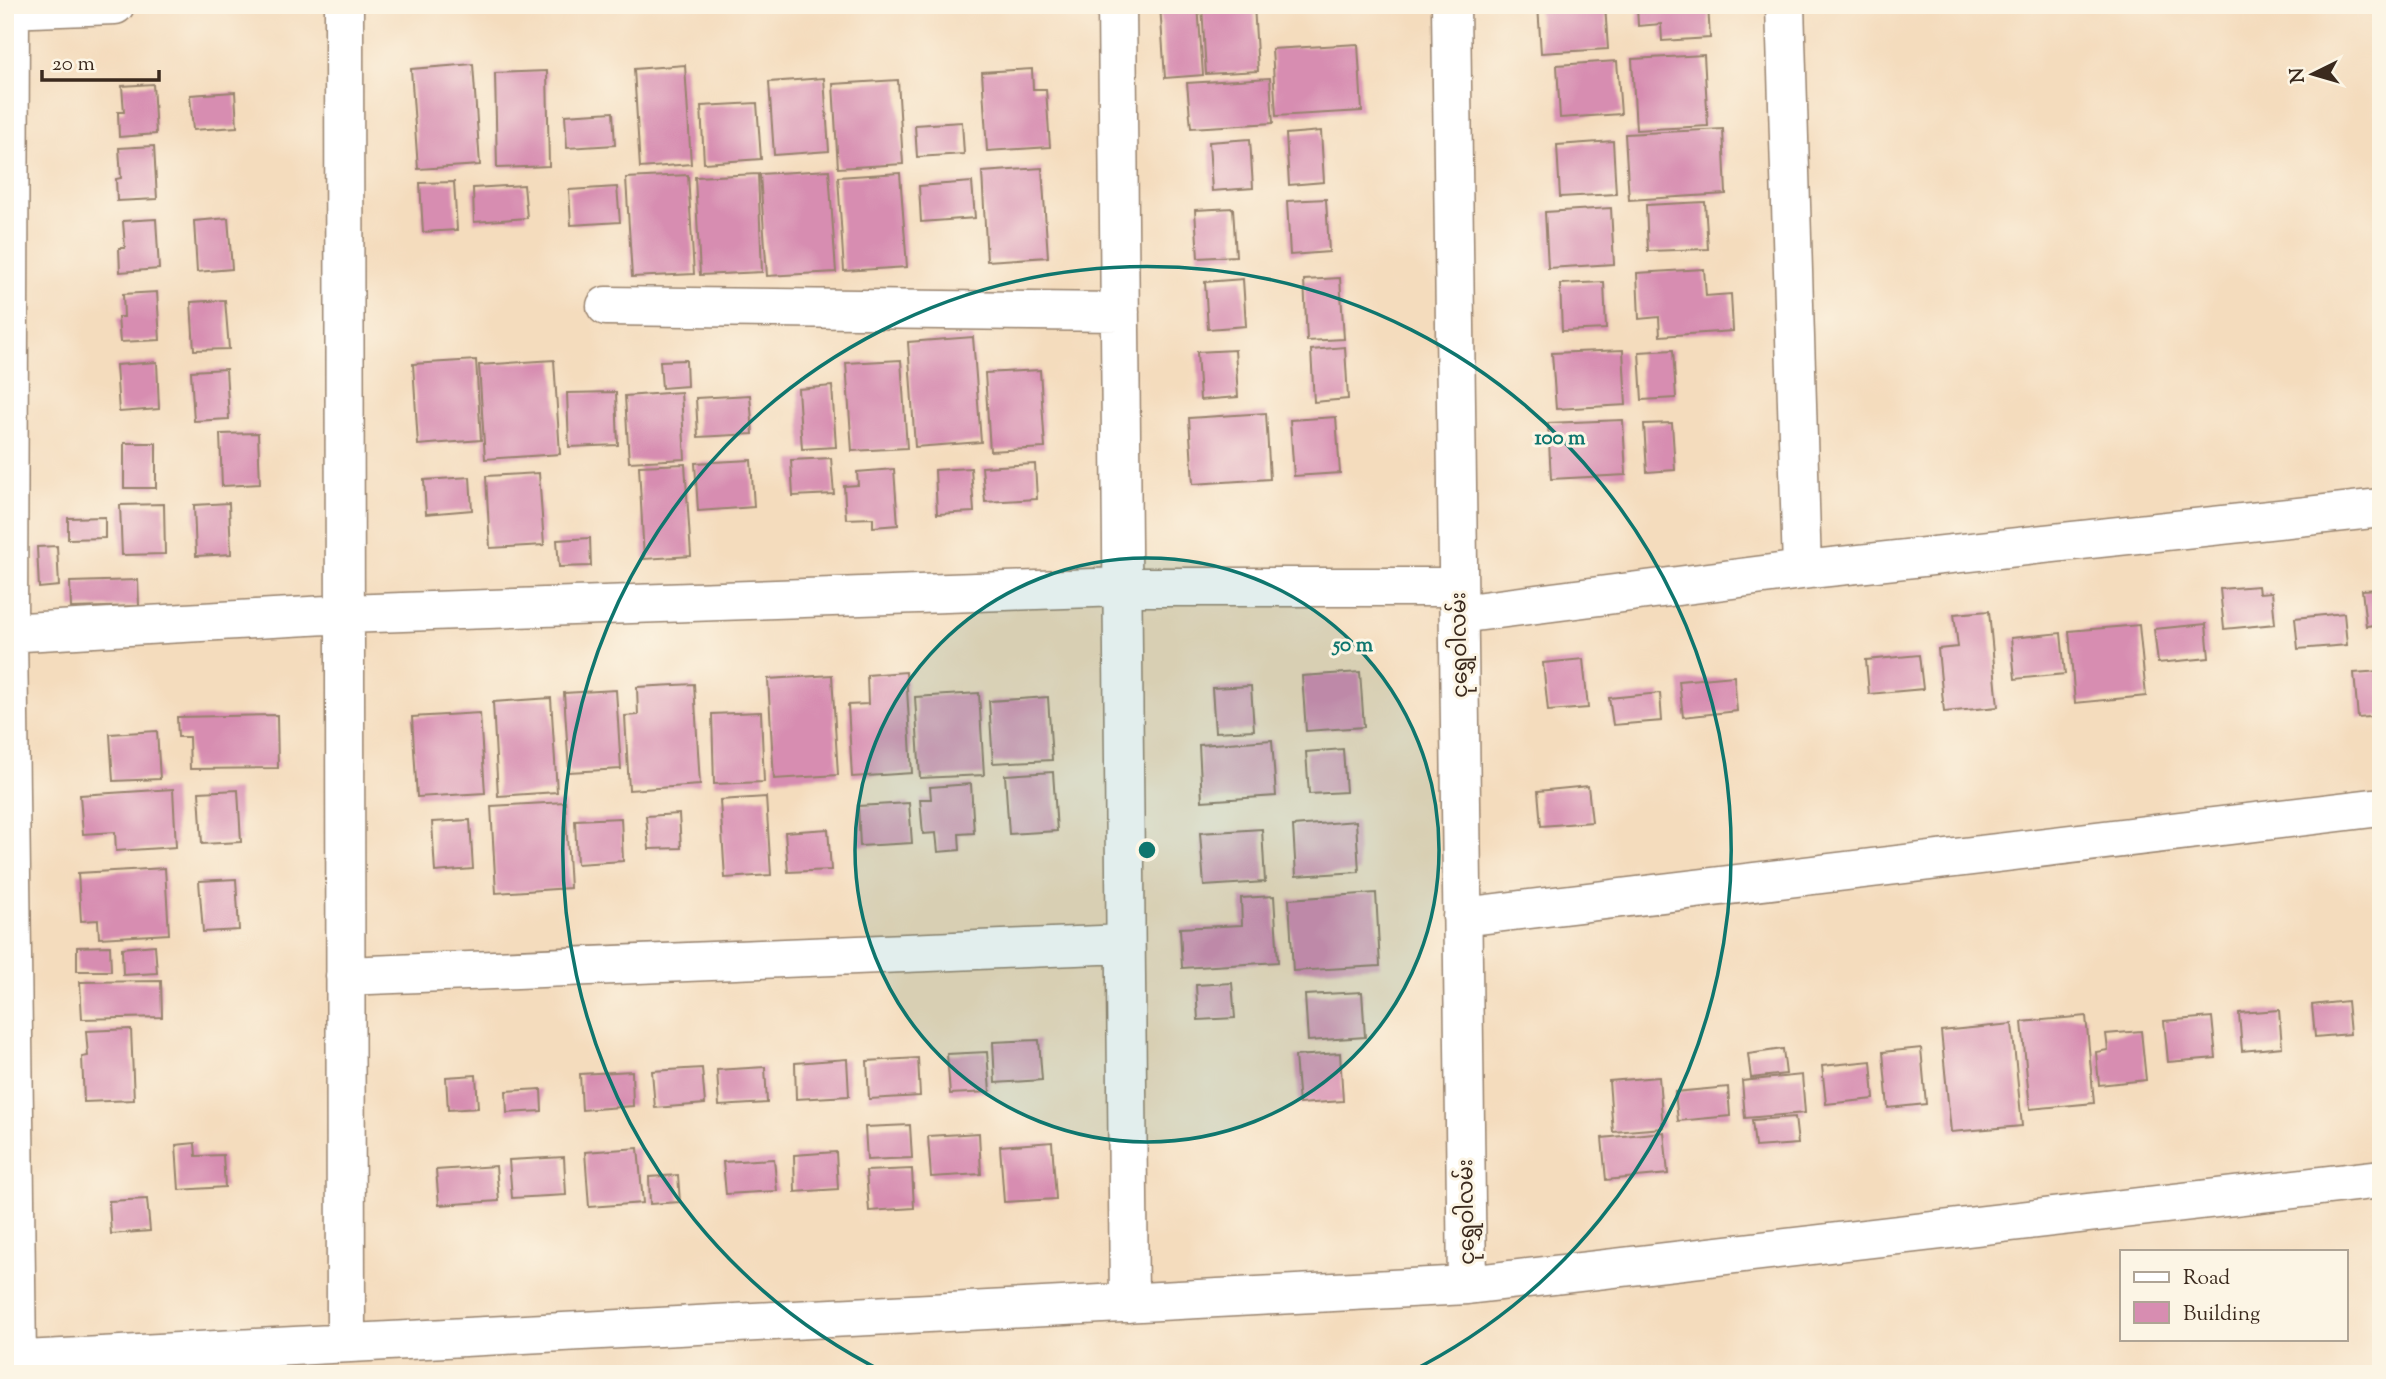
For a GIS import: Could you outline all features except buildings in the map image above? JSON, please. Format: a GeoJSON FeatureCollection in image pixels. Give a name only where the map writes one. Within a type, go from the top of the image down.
{"type":"FeatureCollection","features":[{"type":"Feature","properties":{"kind":"street"},"geometry":{"type":"LineString","coordinates":[[115,5],[9,8],[6,633],[11,1360],[1467,1285],[2381,1179]]}},
{"type":"Feature","properties":{"kind":"street"},"geometry":{"type":"LineString","coordinates":[[344,5],[346,1343]]}},
{"type":"Feature","properties":{"kind":"street"},"geometry":{"type":"LineString","coordinates":[[1117,5],[1129,1303]]}},
{"type":"Feature","properties":{"kind":"street","name":"ငုရွှေဝါလမ်း"},"geometry":{"type":"LineString","coordinates":[[1451,5],[1467,1285]]}},
{"type":"Feature","properties":{"kind":"street"},"geometry":{"type":"LineString","coordinates":[[1785,5],[1802,570]]}},
{"type":"Feature","properties":{"kind":"street"},"geometry":{"type":"LineString","coordinates":[[606,306],[1120,312]]}},
{"type":"Feature","properties":{"kind":"street"},"geometry":{"type":"LineString","coordinates":[[6,633],[345,614],[1122,587],[1458,600],[1802,570],[2381,508]]}},
{"type":"Feature","properties":{"kind":"street"},"geometry":{"type":"LineString","coordinates":[[1462,916],[2381,807]]}},
{"type":"Feature","properties":{"kind":"street"},"geometry":{"type":"LineString","coordinates":[[345,976],[1125,944]]}}]}
